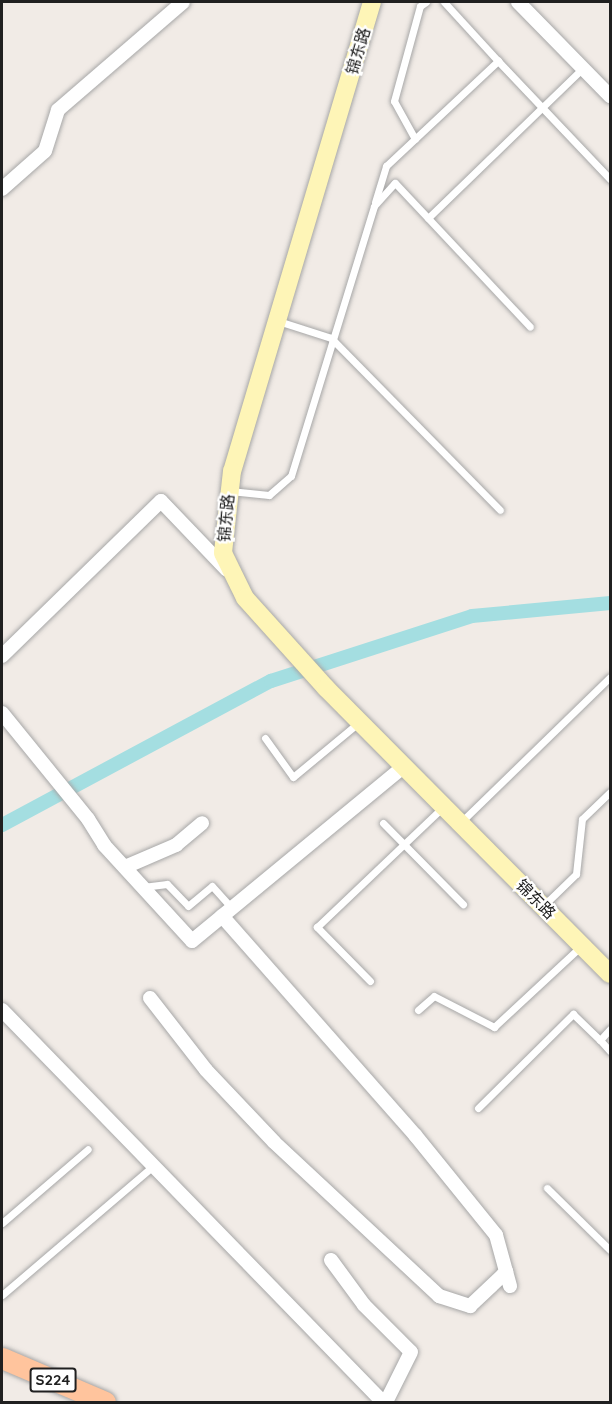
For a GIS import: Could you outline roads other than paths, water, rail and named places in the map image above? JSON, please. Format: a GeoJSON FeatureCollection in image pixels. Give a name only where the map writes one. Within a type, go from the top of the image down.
{"type":"FeatureCollection","features":[{"type":"Feature","properties":{"kind":"main road","name":"锦东路"},"geometry":{"type":"LineString","coordinates":[[372,2],[229,491],[224,553],[232,576],[245,598],[281,640],[610,974]]}},
{"type":"Feature","properties":{"kind":"main road","name":"S224"},"geometry":{"type":"LineString","coordinates":[[2,1358],[105,1402]]}},
{"type":"Feature","properties":{"kind":"street"},"geometry":{"type":"LineString","coordinates":[[2,189],[45,151],[58,110],[183,2]]}},
{"type":"Feature","properties":{"kind":"street"},"geometry":{"type":"LineString","coordinates":[[518,2],[610,96]]}},
{"type":"Feature","properties":{"kind":"street"},"geometry":{"type":"LineString","coordinates":[[2,656],[161,501],[232,576]]}},
{"type":"Feature","properties":{"kind":"street"},"geometry":{"type":"LineString","coordinates":[[2,713],[124,867],[192,941],[404,766]]}},
{"type":"Feature","properties":{"kind":"street"},"geometry":{"type":"LineString","coordinates":[[124,867],[176,845],[202,823]]}},
{"type":"Feature","properties":{"kind":"street"},"geometry":{"type":"LineString","coordinates":[[150,998],[206,1070],[274,1142],[439,1296],[470,1306],[508,1279],[496,1235],[416,1135],[227,912]]}},
{"type":"Feature","properties":{"kind":"street"},"geometry":{"type":"LineString","coordinates":[[2,1010],[385,1402],[411,1352],[364,1305],[331,1260]]}},
{"type":"Feature","properties":{"kind":"lane"},"geometry":{"type":"LineString","coordinates":[[415,139],[394,101],[420,6],[426,2]]}},
{"type":"Feature","properties":{"kind":"lane"},"geometry":{"type":"LineString","coordinates":[[444,2],[610,179]]}},
{"type":"Feature","properties":{"kind":"lane"},"geometry":{"type":"LineString","coordinates":[[229,491],[269,495],[291,476],[331,338],[386,166],[498,61]]}},
{"type":"Feature","properties":{"kind":"lane"},"geometry":{"type":"LineString","coordinates":[[428,218],[583,68]]}},
{"type":"Feature","properties":{"kind":"lane"},"geometry":{"type":"LineString","coordinates":[[374,206],[395,183],[530,327]]}},
{"type":"Feature","properties":{"kind":"lane"},"geometry":{"type":"LineString","coordinates":[[278,321],[331,338],[500,510]]}},
{"type":"Feature","properties":{"kind":"lane"},"geometry":{"type":"LineString","coordinates":[[460,823],[610,676]]}},
{"type":"Feature","properties":{"kind":"lane"},"geometry":{"type":"LineString","coordinates":[[265,738],[293,777],[360,722]]}},
{"type":"Feature","properties":{"kind":"lane"},"geometry":{"type":"LineString","coordinates":[[543,906],[576,874],[582,819],[610,792]]}},
{"type":"Feature","properties":{"kind":"lane"},"geometry":{"type":"LineString","coordinates":[[370,981],[317,927],[443,807]]}},
{"type":"Feature","properties":{"kind":"lane"},"geometry":{"type":"LineString","coordinates":[[383,823],[463,904]]}},
{"type":"Feature","properties":{"kind":"lane"},"geometry":{"type":"LineString","coordinates":[[143,887],[167,884],[188,906],[212,886],[227,912]]}},
{"type":"Feature","properties":{"kind":"lane"},"geometry":{"type":"LineString","coordinates":[[418,1010],[434,996],[494,1028],[582,945]]}},
{"type":"Feature","properties":{"kind":"lane"},"geometry":{"type":"LineString","coordinates":[[478,1108],[573,1014],[610,1051]]}},
{"type":"Feature","properties":{"kind":"lane"},"geometry":{"type":"LineString","coordinates":[[600,1040],[610,1029]]}},
{"type":"Feature","properties":{"kind":"lane"},"geometry":{"type":"LineString","coordinates":[[2,1223],[88,1149]]}},
{"type":"Feature","properties":{"kind":"lane"},"geometry":{"type":"LineString","coordinates":[[2,1295],[153,1166]]}},
{"type":"Feature","properties":{"kind":"lane"},"geometry":{"type":"LineString","coordinates":[[547,1188],[610,1250]]}},
{"type":"Feature","properties":{"kind":"waterway"},"geometry":{"type":"LineString","coordinates":[[2,825],[271,681],[472,616],[610,603]]}}]}
